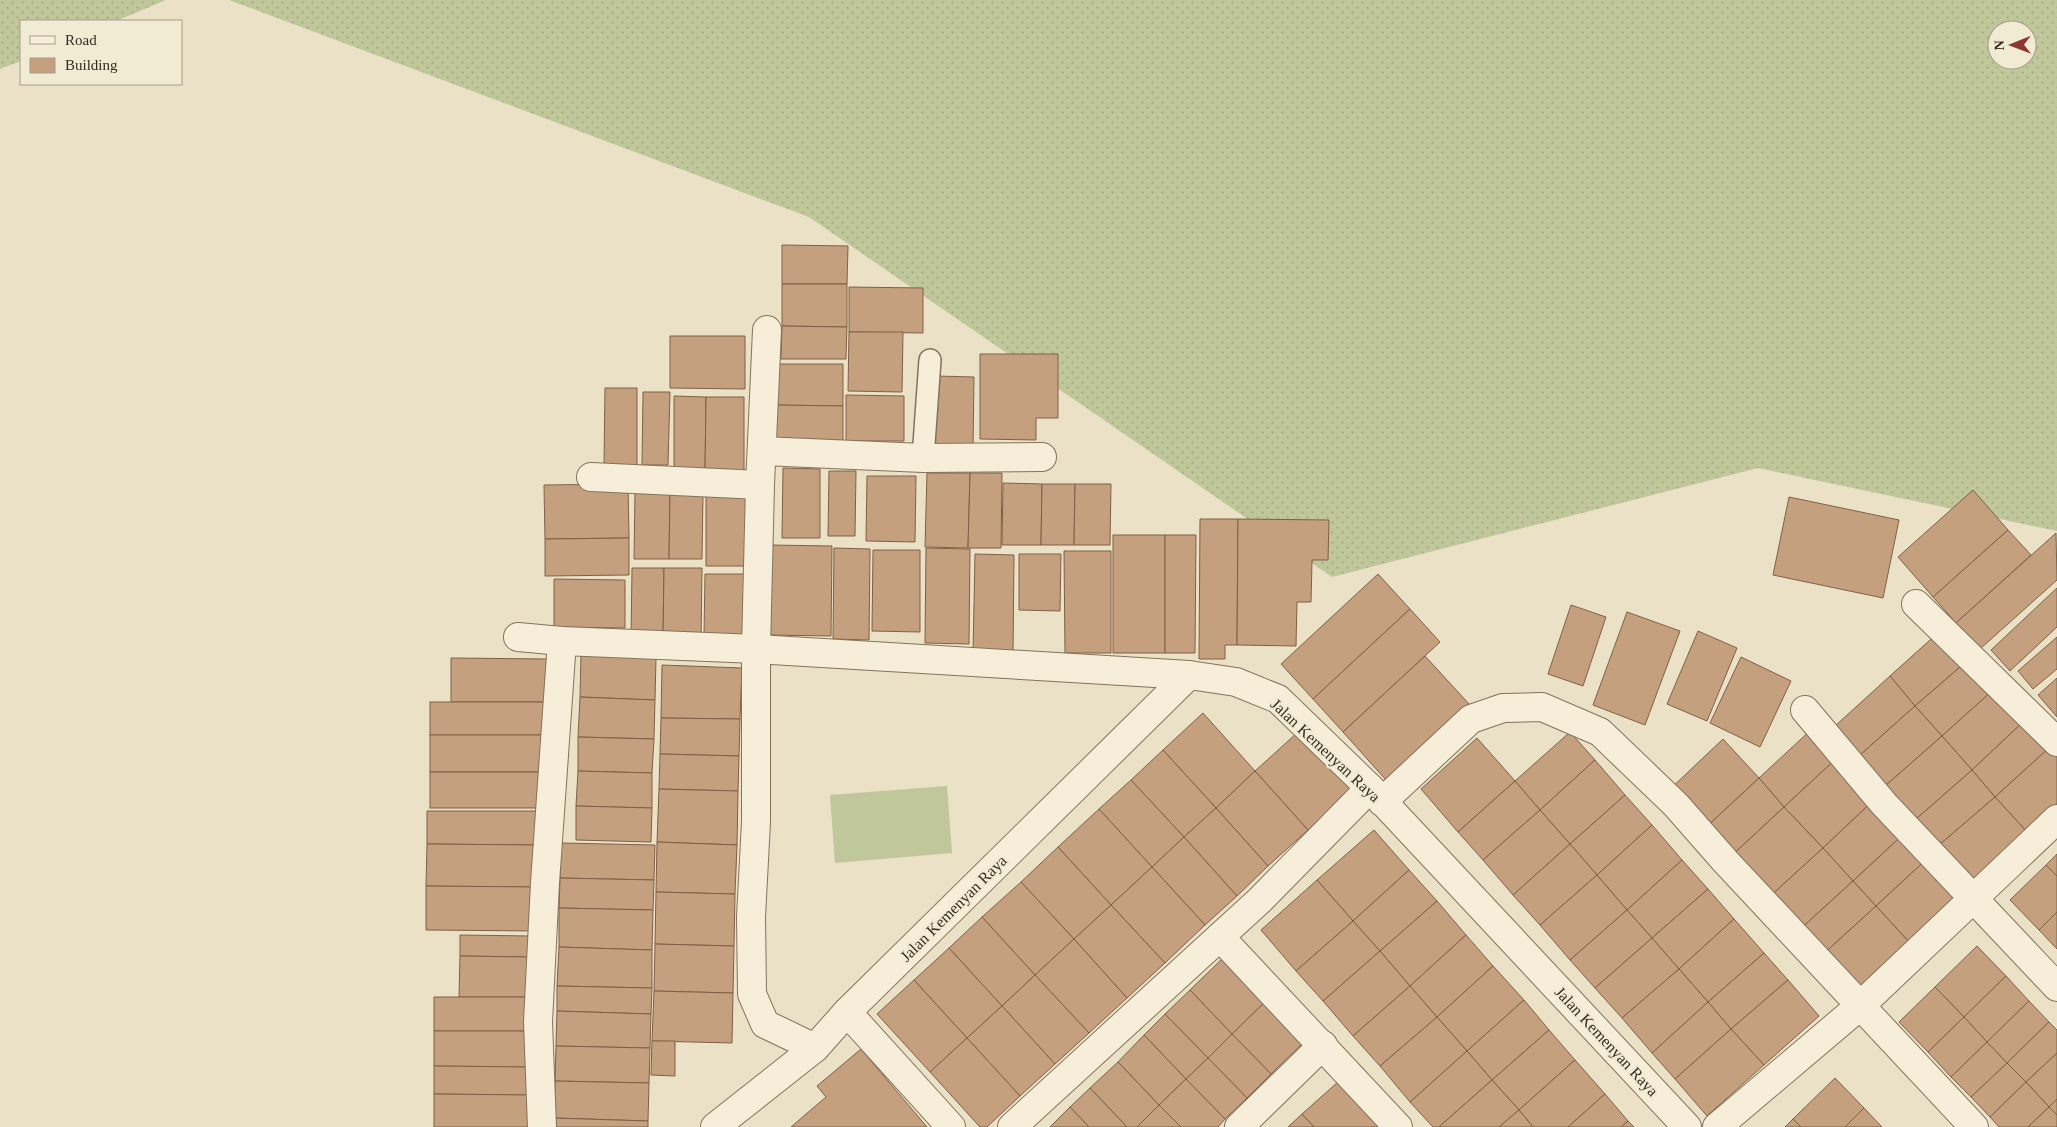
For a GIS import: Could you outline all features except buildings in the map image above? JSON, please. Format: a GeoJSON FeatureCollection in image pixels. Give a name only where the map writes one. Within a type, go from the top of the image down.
{"type":"FeatureCollection","features":[{"type":"Feature","properties":{"kind":"street"},"geometry":{"type":"LineString","coordinates":[[767,330],[760,485],[756,649],[756,822],[751,917],[752,994],[766,1024],[815,1048]]}},
{"type":"Feature","properties":{"kind":"street"},"geometry":{"type":"LineString","coordinates":[[762,451],[923,458],[1042,458]]}},
{"type":"Feature","properties":{"kind":"street"},"geometry":{"type":"LineString","coordinates":[[591,478],[760,485]]}},
{"type":"Feature","properties":{"kind":"street"},"geometry":{"type":"LineString","coordinates":[[1916,604],[2057,742]]}},
{"type":"Feature","properties":{"kind":"street"},"geometry":{"type":"LineString","coordinates":[[518,637],[562,641],[756,649],[1189,675]]}},
{"type":"Feature","properties":{"kind":"street"},"geometry":{"type":"LineString","coordinates":[[542,1127],[538,1022],[545,884],[562,641]]}},
{"type":"Feature","properties":{"kind":"street","name":"Jalan Kemenyan Raya"},"geometry":{"type":"LineString","coordinates":[[715,1127],[815,1048],[848,1012],[1189,675],[1236,682],[1278,699],[1376,795],[1688,1127]]}},
{"type":"Feature","properties":{"kind":"street"},"geometry":{"type":"LineString","coordinates":[[1012,1127],[1376,795],[1471,719],[1503,708],[1542,707],[1600,732],[1676,805],[1726,862],[1974,1127]]}},
{"type":"Feature","properties":{"kind":"street"},"geometry":{"type":"LineString","coordinates":[[1805,710],[1884,804],[2057,987]]}},
{"type":"Feature","properties":{"kind":"street"},"geometry":{"type":"LineString","coordinates":[[1717,1127],[1861,1005],[2057,819]]}},
{"type":"Feature","properties":{"kind":"street"},"geometry":{"type":"LineString","coordinates":[[1220,937],[1398,1127]]}},
{"type":"Feature","properties":{"kind":"street"},"geometry":{"type":"LineString","coordinates":[[848,1012],[950,1127]]}},
{"type":"Feature","properties":{"kind":"street"},"geometry":{"type":"LineString","coordinates":[[1239,1127],[1323,1045]]}},
{"type":"Feature","properties":{"kind":"lane"},"geometry":{"type":"LineString","coordinates":[[923,458],[930,360]]}},
{"type":"Feature","properties":{"kind":"green space"},"geometry":{"type":"Polygon","coordinates":[[[0,0],[166,0],[118,20],[20,20],[20,61],[0,69],[0,0]]]}},
{"type":"Feature","properties":{"kind":"green space"},"geometry":{"type":"Polygon","coordinates":[[[229,0],[2057,0],[2057,531],[1758,468],[1332,577],[809,217],[229,0]]]}},
{"type":"Feature","properties":{"kind":"green space"},"geometry":{"type":"Polygon","coordinates":[[[947,786],[952,853],[835,863],[830,795],[947,786]]]}}]}
